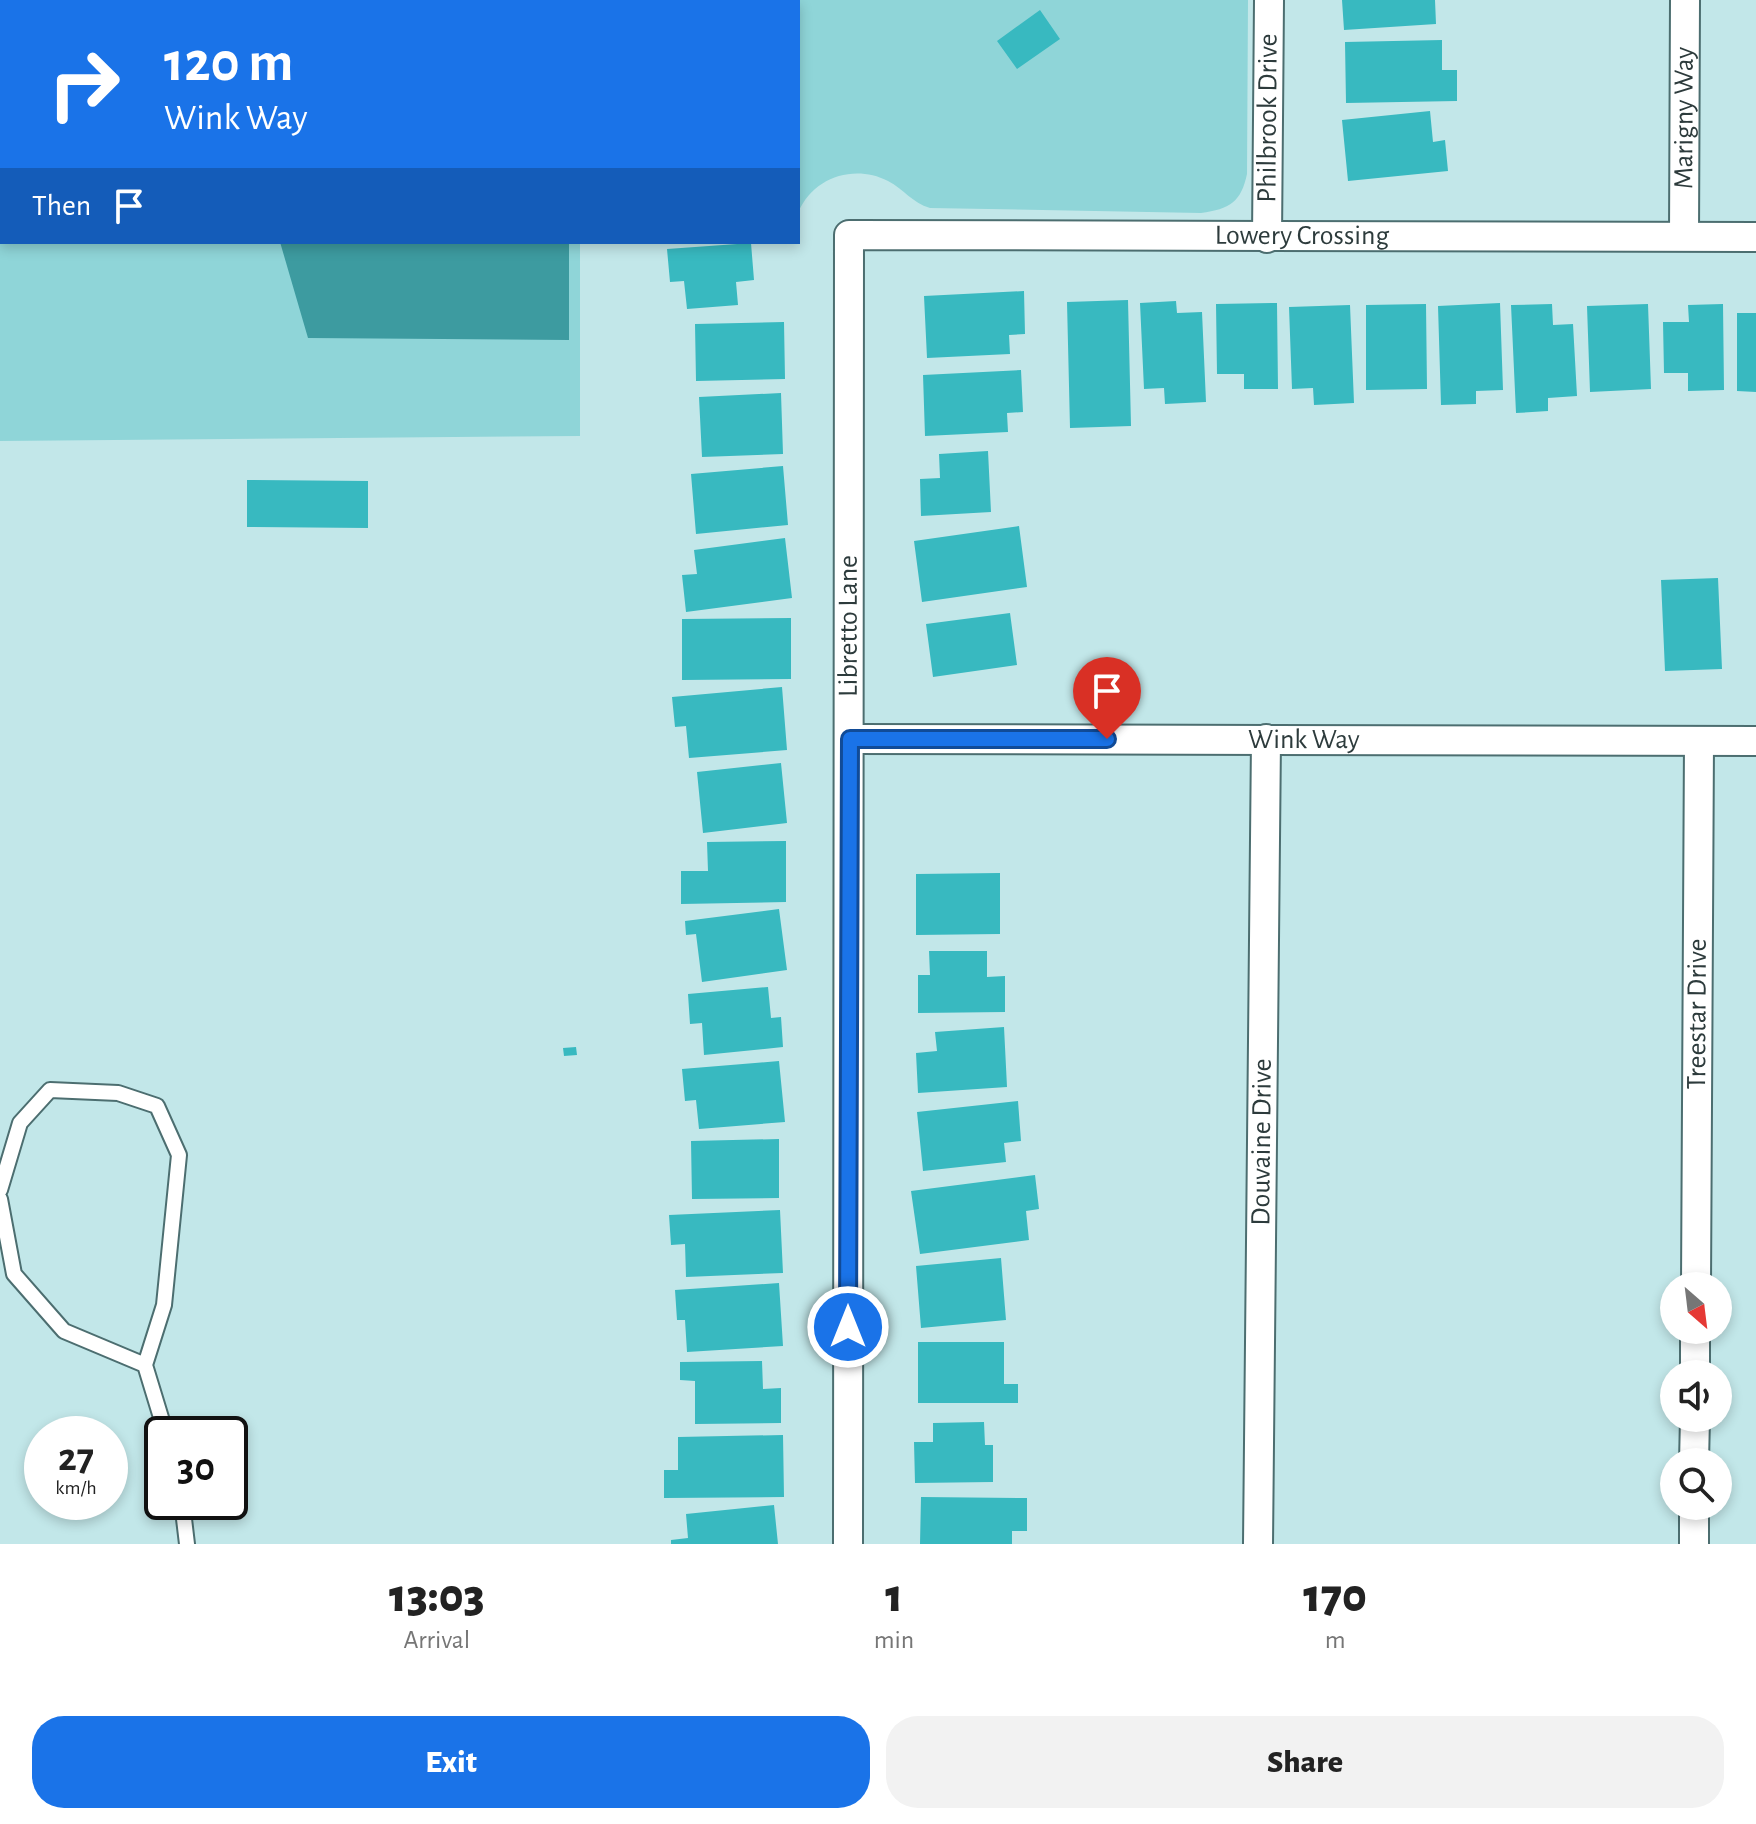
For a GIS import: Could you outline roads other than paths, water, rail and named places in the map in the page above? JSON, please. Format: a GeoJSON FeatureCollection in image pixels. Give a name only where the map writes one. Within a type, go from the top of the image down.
{"type":"FeatureCollection","features":[{"type":"Feature","properties":{"kind":"street","name":"Philbrook Drive"},"geometry":{"type":"LineString","coordinates":[[1267,238],[1269,0]]}},
{"type":"Feature","properties":{"kind":"street","name":"Marigny Way"},"geometry":{"type":"LineString","coordinates":[[1684,236],[1685,0]]}},
{"type":"Feature","properties":{"kind":"street","name":"Lowery Crossing"},"geometry":{"type":"LineString","coordinates":[[849,235],[1756,237]]}},
{"type":"Feature","properties":{"kind":"street","name":"Libretto Lane"},"geometry":{"type":"LineString","coordinates":[[848,1544],[849,235]]}},
{"type":"Feature","properties":{"kind":"street","name":"Wink Way"},"geometry":{"type":"LineString","coordinates":[[850,739],[1756,741]]}},
{"type":"Feature","properties":{"kind":"street","name":"Douvaine Drive"},"geometry":{"type":"LineString","coordinates":[[1258,1544],[1266,739]]}},
{"type":"Feature","properties":{"kind":"street","name":"Treestar Drive"},"geometry":{"type":"LineString","coordinates":[[1696,1272],[1699,742]]}},
{"type":"Feature","properties":{"kind":"street"},"geometry":{"type":"LineString","coordinates":[[1694,1520],[1694,1544]]}},
{"type":"Feature","properties":{"kind":"lane"},"geometry":{"type":"LineString","coordinates":[[0,1190],[20,1123],[50,1090],[118,1093],[157,1106],[179,1155],[164,1305],[145,1365],[161,1416]]}},
{"type":"Feature","properties":{"kind":"lane"},"geometry":{"type":"LineString","coordinates":[[0,1199],[14,1274],[64,1331],[145,1365]]}},
{"type":"Feature","properties":{"kind":"lane"},"geometry":{"type":"LineString","coordinates":[[184,1520],[187,1544]]}}]}
